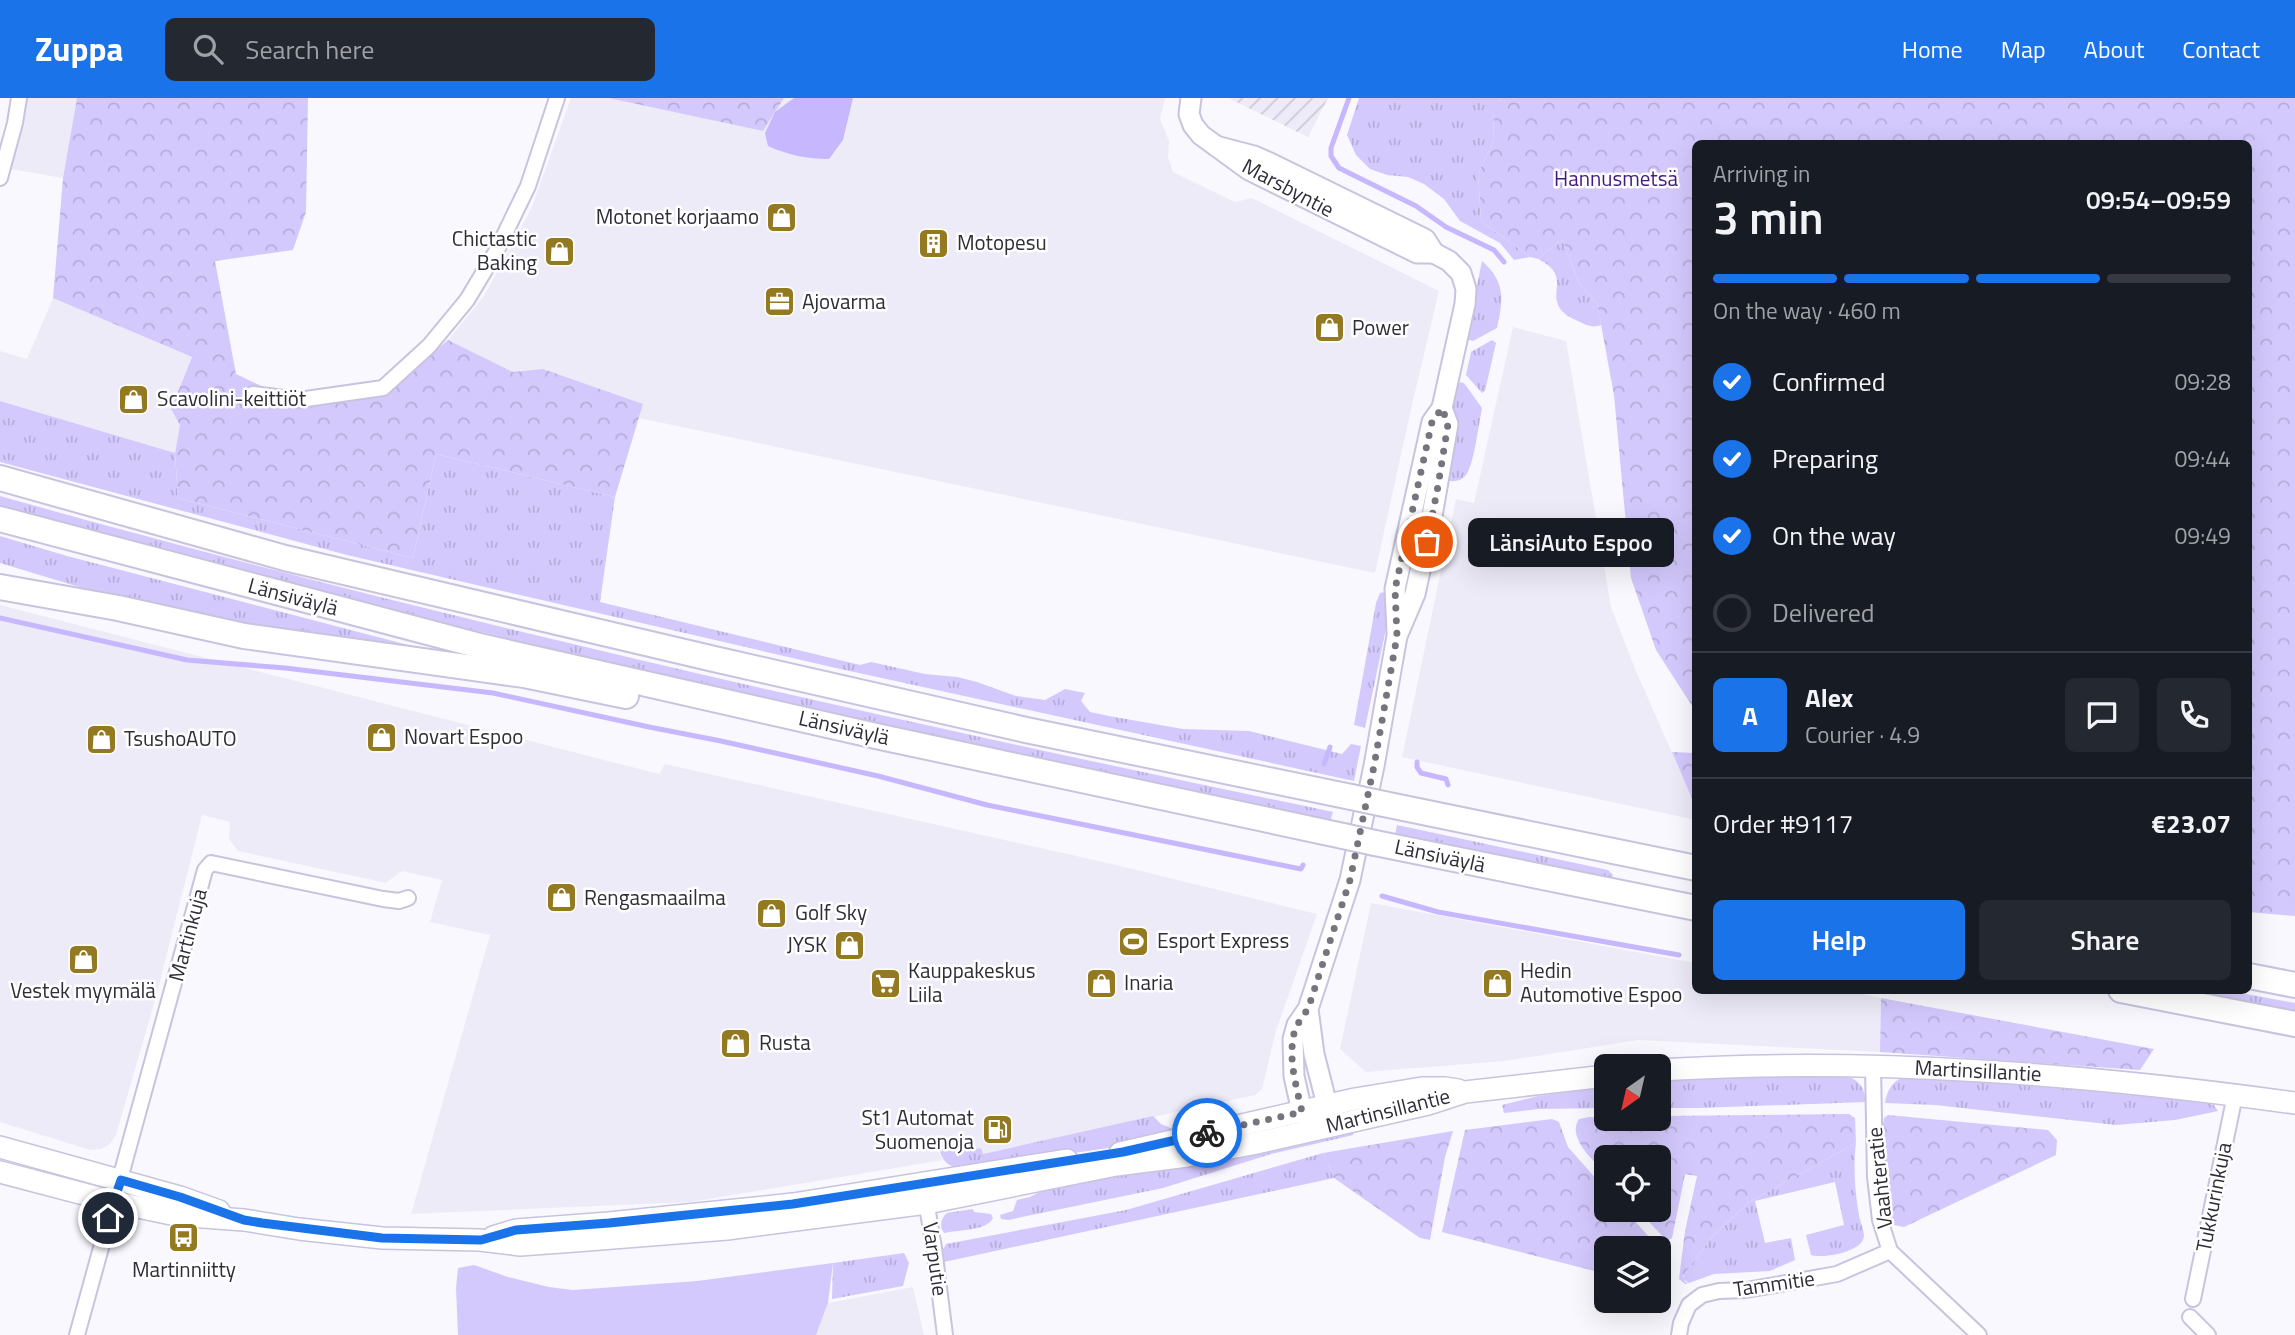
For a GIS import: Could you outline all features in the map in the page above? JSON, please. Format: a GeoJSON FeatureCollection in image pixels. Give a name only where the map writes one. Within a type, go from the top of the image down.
{"type":"FeatureCollection","features":[{"type":"Feature","properties":{"kind":"highway","name":"Länsiväylä"},"geometry":{"type":"LineString","coordinates":[[0,477],[285,558],[701,656],[1026,730],[1692,867]]}},
{"type":"Feature","properties":{"kind":"highway","name":"Länsiväylä"},"geometry":{"type":"LineString","coordinates":[[0,519],[484,647],[876,736],[1375,843],[1692,907]]}},
{"type":"Feature","properties":{"kind":"highway"},"geometry":{"type":"LineString","coordinates":[[0,571],[118,608]]}},
{"type":"Feature","properties":{"kind":"highway"},"geometry":{"type":"LineString","coordinates":[[0,587],[118,608],[244,636],[524,675],[806,733],[876,736]]}},
{"type":"Feature","properties":{"kind":"highway"},"geometry":{"type":"LineString","coordinates":[[2252,977],[2295,985]]}},
{"type":"Feature","properties":{"kind":"highway"},"geometry":{"type":"LineString","coordinates":[[2141,994],[2295,1024]]}},
{"type":"Feature","properties":{"kind":"main road","name":"Marsbyntie"},"geometry":{"type":"LineString","coordinates":[[1191,98],[1189,114],[1193,125],[1216,146],[1270,163],[1425,239],[1434,253],[1461,273],[1465,289],[1465,304],[1442,408],[1448,424],[1438,486],[1415,594],[1397,636],[1350,880],[1308,1009],[1297,1025],[1293,1039],[1294,1076],[1302,1112]]}},
{"type":"Feature","properties":{"kind":"main road","name":"Marsbyntie"},"geometry":{"type":"LineString","coordinates":[[1308,1009],[1314,1054],[1327,1105]]}},
{"type":"Feature","properties":{"kind":"main road","name":"Martinsillantie"},"geometry":{"type":"LineString","coordinates":[[1671,1069],[1736,1065],[1964,1069],[2103,1080],[2295,1103]]}},
{"type":"Feature","properties":{"kind":"main road","name":"Martinsillantie"},"geometry":{"type":"LineString","coordinates":[[0,1172],[176,1215],[244,1220],[371,1237],[481,1240],[516,1230],[925,1193],[1200,1154],[1428,1104],[1465,1092],[1594,1077]]}},
{"type":"Feature","properties":{"kind":"main road","name":"Martinsillantie"},"geometry":{"type":"LineString","coordinates":[[925,1193],[1123,1152],[1327,1105],[1422,1088],[1445,1088],[1465,1092]]}},
{"type":"Feature","properties":{"kind":"main road"},"geometry":{"type":"LineString","coordinates":[[1302,1112],[1320,1128],[1327,1105]]}},
{"type":"Feature","properties":{"kind":"main road","name":"Martinsillantie"},"geometry":{"type":"LineString","coordinates":[[0,1147],[180,1197],[244,1220]]}},
{"type":"Feature","properties":{"kind":"street"},"geometry":{"type":"LineString","coordinates":[[0,178],[19,98]]}},
{"type":"Feature","properties":{"kind":"street"},"geometry":{"type":"LineString","coordinates":[[253,394],[299,400],[383,388],[429,346],[467,300],[497,250],[528,186],[557,98]]}},
{"type":"Feature","properties":{"kind":"street","name":"Martinkuja"},"geometry":{"type":"LineString","coordinates":[[77,1335],[205,870],[211,863],[383,899],[400,901],[408,898]]}},
{"type":"Feature","properties":{"kind":"street","name":"Vaahteratie"},"geometry":{"type":"LineString","coordinates":[[1873,1066],[1875,1177],[1880,1220],[1890,1251],[1979,1335]]}},
{"type":"Feature","properties":{"kind":"street","name":"Tukkurinkuja"},"geometry":{"type":"LineString","coordinates":[[2193,1298],[2235,1095]]}},
{"type":"Feature","properties":{"kind":"street","name":"Varputie"},"geometry":{"type":"LineString","coordinates":[[925,1193],[945,1335]]}},
{"type":"Feature","properties":{"kind":"street","name":"Tammitie"},"geometry":{"type":"LineString","coordinates":[[1679,1335],[1689,1305],[1702,1295],[1836,1275],[1890,1251]]}},
{"type":"Feature","properties":{"kind":"street"},"geometry":{"type":"LineString","coordinates":[[2190,1317],[2208,1335]]}},
{"type":"Feature","properties":{"kind":"shaded area"},"geometry":{"type":"Polygon","coordinates":[[[26,98],[77,98],[63,178],[11,169],[25,115],[26,98]]]}},
{"type":"Feature","properties":{"kind":"shaded area"},"geometry":{"type":"Polygon","coordinates":[[[571,98],[608,98],[763,131],[784,98],[1165,98],[1160,119],[1169,141],[1168,157],[1173,172],[1235,202],[1252,198],[1439,291],[1375,573],[639,418],[642,404],[543,369],[513,372],[448,340],[484,296],[531,209],[571,98]]]}},
{"type":"Feature","properties":{"kind":"shaded area"},"geometry":{"type":"Polygon","coordinates":[[[794,98],[853,98],[843,140],[829,159],[798,156],[768,146],[765,133],[775,112],[794,98]]]}},
{"type":"Feature","properties":{"kind":"shaded area"},"geometry":{"type":"Polygon","coordinates":[[[1228,98],[1328,98],[1308,137],[1228,98]]]}},
{"type":"Feature","properties":{"kind":"shaded area"},"geometry":{"type":"Polygon","coordinates":[[[53,298],[192,357],[171,409],[180,425],[175,453],[0,401],[0,351],[27,359],[53,298]]]}},
{"type":"Feature","properties":{"kind":"shaded area"},"geometry":{"type":"Polygon","coordinates":[[[1513,327],[1566,341],[1611,607],[1692,798],[1692,819],[1402,757],[1456,499],[1474,503],[1513,327]]]}},
{"type":"Feature","properties":{"kind":"shaded area","name":"Kauppakeskus Liila"},"geometry":{"type":"Polygon","coordinates":[[[0,605],[659,774],[665,764],[1112,864],[1317,914],[1276,1031],[1262,1089],[1255,1095],[983,1154],[961,1152],[946,1142],[941,1143],[939,1153],[943,1160],[691,1202],[411,1214],[490,935],[430,922],[442,880],[402,871],[386,883],[238,851],[229,839],[230,822],[202,815],[156,997],[116,1135],[110,1144],[101,1149],[90,1150],[0,1122],[0,605]]]}},
{"type":"Feature","properties":{"kind":"shaded area"},"geometry":{"type":"Polygon","coordinates":[[[1371,903],[1692,962],[1692,994],[1862,994],[1881,998],[1880,1052],[1639,1040],[1504,1061],[1366,1072],[1340,1049],[1371,903]]]}},
{"type":"Feature","properties":{"kind":"shaded area"},"geometry":{"type":"Polygon","coordinates":[[[913,1287],[924,1335],[816,1335],[828,1303],[913,1287]]]}},
{"type":"Feature","properties":{"kind":"green space"},"geometry":{"type":"Polygon","coordinates":[[[77,98],[308,98],[306,212],[293,250],[215,261],[236,374],[302,405],[382,396],[448,340],[513,372],[543,369],[643,404],[615,497],[436,454],[413,558],[178,498],[175,453],[180,425],[171,409],[192,357],[53,298],[63,178],[77,98]]]}},
{"type":"Feature","properties":{"kind":"green space"},"geometry":{"type":"Polygon","coordinates":[[[608,98],[784,98],[763,131],[608,98]]]}},
{"type":"Feature","properties":{"kind":"green space"},"geometry":{"type":"Polygon","coordinates":[[[1359,98],[1501,98],[1493,113],[1494,140],[1478,174],[1481,221],[1530,257],[1514,260],[1500,243],[1460,221],[1444,199],[1424,184],[1408,177],[1387,175],[1370,169],[1356,155],[1347,135],[1359,98]]]}},
{"type":"Feature","properties":{"kind":"green space","name":"Hannusmetsä"},"geometry":{"type":"Polygon","coordinates":[[[1501,98],[2295,98],[2295,916],[2252,912],[2252,140],[1692,140],[1692,706],[1656,650],[1631,578],[1614,395],[1597,303],[1579,283],[1562,239],[1538,259],[1530,257],[1481,221],[1478,174],[1494,140],[1493,112],[1501,98]]]}},
{"type":"Feature","properties":{"kind":"green space"},"geometry":{"type":"Polygon","coordinates":[[[1562,239],[1579,283],[1597,303],[1601,325],[1586,325],[1563,312],[1557,303],[1557,278],[1548,265],[1538,259],[1562,239]]]}},
{"type":"Feature","properties":{"kind":"green space"},"geometry":{"type":"Polygon","coordinates":[[[1482,261],[1499,284],[1501,309],[1497,328],[1473,341],[1466,339],[1482,261]]]}},
{"type":"Feature","properties":{"kind":"green space"},"geometry":{"type":"Polygon","coordinates":[[[1492,340],[1496,343],[1485,391],[1482,393],[1466,375],[1471,352],[1492,340]]]}},
{"type":"Feature","properties":{"kind":"green space"},"geometry":{"type":"Polygon","coordinates":[[[1457,382],[1464,383],[1482,408],[1469,470],[1461,479],[1451,481],[1445,480],[1453,438],[1457,382]]]}},
{"type":"Feature","properties":{"kind":"green space"},"geometry":{"type":"Polygon","coordinates":[[[0,401],[175,453],[178,498],[413,558],[436,454],[615,497],[600,602],[860,665],[871,662],[925,674],[957,677],[1016,696],[1045,700],[1065,689],[1085,693],[1081,701],[1090,712],[1109,716],[1183,729],[1249,731],[1342,754],[1351,744],[1361,746],[1354,781],[836,668],[347,555],[0,462],[0,401]]]}},
{"type":"Feature","properties":{"kind":"green space"},"geometry":{"type":"Polygon","coordinates":[[[0,496],[331,585],[664,666],[1333,812],[1330,822],[496,636],[330,595],[0,507],[0,496]]]}},
{"type":"Feature","properties":{"kind":"green space"},"geometry":{"type":"Polygon","coordinates":[[[0,536],[419,650],[412,652],[155,610],[0,563],[0,536]]]}},
{"type":"Feature","properties":{"kind":"green space"},"geometry":{"type":"Polygon","coordinates":[[[1386,592],[1386,629],[1365,728],[1354,725],[1376,603],[1380,593],[1386,592]]]}},
{"type":"Feature","properties":{"kind":"green space"},"geometry":{"type":"Polygon","coordinates":[[[1672,752],[1692,753],[1692,799],[1672,752]]]}},
{"type":"Feature","properties":{"kind":"green space"},"geometry":{"type":"Polygon","coordinates":[[[1397,825],[1608,870],[1613,875],[1612,879],[1395,835],[1397,825]]]}},
{"type":"Feature","properties":{"kind":"green space"},"geometry":{"type":"Polygon","coordinates":[[[2195,994],[2246,994],[2295,1003],[2295,1013],[2195,994]]]}},
{"type":"Feature","properties":{"kind":"green space"},"geometry":{"type":"Polygon","coordinates":[[[1881,998],[2154,1049],[2140,1070],[1880,1052],[1881,998]]]}},
{"type":"Feature","properties":{"kind":"green space"},"geometry":{"type":"Polygon","coordinates":[[[1844,1075],[1860,1084],[1866,1102],[1671,1108],[1671,1080],[1844,1075]]]}},
{"type":"Feature","properties":{"kind":"green space"},"geometry":{"type":"Polygon","coordinates":[[[1904,1077],[2084,1088],[2207,1103],[2214,1105],[2218,1111],[2175,1120],[2116,1125],[1935,1105],[1885,1103],[1891,1087],[1904,1077]]]}},
{"type":"Feature","properties":{"kind":"green space"},"geometry":{"type":"Polygon","coordinates":[[[1594,1089],[1594,1108],[1538,1109],[1504,1113],[1502,1105],[1538,1096],[1594,1089]]]}},
{"type":"Feature","properties":{"kind":"green space"},"geometry":{"type":"Polygon","coordinates":[[[1849,1114],[1855,1118],[1856,1143],[1749,1202],[1712,1237],[1683,1276],[1685,1282],[1689,1283],[1685,1284],[1679,1279],[1685,1231],[1697,1176],[1685,1174],[1672,1238],[1662,1236],[1649,1222],[1671,1222],[1671,1145],[1594,1145],[1594,1161],[1576,1134],[1579,1119],[1589,1117],[1594,1117],[1594,1131],[1671,1131],[1671,1116],[1849,1114]]]}},
{"type":"Feature","properties":{"kind":"green space"},"geometry":{"type":"Polygon","coordinates":[[[1888,1115],[2048,1130],[2057,1140],[2056,1155],[1904,1227],[1894,1225],[1888,1218],[1881,1135],[1884,1118],[1888,1115]]]}},
{"type":"Feature","properties":{"kind":"green space"},"geometry":{"type":"Polygon","coordinates":[[[1153,1116],[1161,1124],[1173,1129],[1140,1143],[1116,1147],[962,1169],[946,1162],[939,1147],[943,1142],[961,1152],[981,1148],[983,1154],[1153,1116]]]}},
{"type":"Feature","properties":{"kind":"green space"},"geometry":{"type":"Polygon","coordinates":[[[1552,1119],[1559,1122],[1568,1147],[1594,1176],[1594,1222],[1636,1222],[1648,1236],[1594,1236],[1594,1271],[1442,1232],[1465,1130],[1552,1119]]]}},
{"type":"Feature","properties":{"kind":"green space"},"geometry":{"type":"Polygon","coordinates":[[[1355,1126],[1353,1135],[1271,1154],[1163,1188],[1008,1220],[1001,1219],[1000,1215],[1013,1211],[1017,1200],[1030,1197],[1051,1186],[1355,1126]]]}},
{"type":"Feature","properties":{"kind":"green space"},"geometry":{"type":"Polygon","coordinates":[[[1453,1131],[1445,1157],[1430,1240],[1420,1238],[1334,1178],[1323,1153],[1453,1131]]]}},
{"type":"Feature","properties":{"kind":"green space"},"geometry":{"type":"Polygon","coordinates":[[[1856,1143],[1856,1189],[1864,1236],[1857,1246],[1833,1255],[1811,1255],[1806,1235],[1844,1225],[1835,1182],[1755,1201],[1765,1243],[1791,1238],[1795,1260],[1770,1271],[1714,1274],[1689,1283],[1683,1279],[1712,1237],[1749,1202],[1856,1143]]]}},
{"type":"Feature","properties":{"kind":"green space"},"geometry":{"type":"Polygon","coordinates":[[[1323,1153],[1334,1178],[944,1262],[943,1249],[946,1244],[1126,1210],[1323,1153]]]}},
{"type":"Feature","properties":{"kind":"green space"},"geometry":{"type":"Polygon","coordinates":[[[973,1209],[974,1212],[991,1214],[993,1218],[978,1228],[944,1233],[941,1222],[947,1213],[973,1209]]]}},
{"type":"Feature","properties":{"kind":"green space"},"geometry":{"type":"Polygon","coordinates":[[[904,1253],[909,1263],[903,1286],[832,1299],[833,1263],[904,1253]]]}},
{"type":"Feature","properties":{"kind":"green space"},"geometry":{"type":"Polygon","coordinates":[[[833,1263],[828,1303],[816,1335],[458,1335],[458,1268],[474,1265],[508,1277],[573,1290],[697,1281],[833,1263]]]}},
{"type":"Feature","properties":{"kind":"waterway"},"geometry":{"type":"LineString","coordinates":[[1349,98],[1331,148],[1331,156],[1339,168],[1416,206],[1446,227],[1494,250],[1504,262]]}},
{"type":"Feature","properties":{"kind":"waterway"},"geometry":{"type":"LineString","coordinates":[[0,618],[187,660],[285,668],[493,693],[878,776],[987,805],[1301,869],[1303,865]]}},
{"type":"Feature","properties":{"kind":"waterway"},"geometry":{"type":"LineString","coordinates":[[1324,764],[1330,747]]}},
{"type":"Feature","properties":{"kind":"waterway"},"geometry":{"type":"LineString","coordinates":[[1417,762],[1421,773],[1446,779],[1448,785]]}},
{"type":"Feature","properties":{"kind":"waterway"},"geometry":{"type":"LineString","coordinates":[[1382,896],[1438,912],[1679,955]]}},
{"type":"Feature","properties":{"kind":"way so far"},"geometry":{"type":"LineString","coordinates":[[1207,1133],[1302,1112],[1294,1076],[1293,1039],[1297,1025],[1308,1009],[1350,880],[1397,636],[1395,589],[1432,422],[1442,408],[1448,424],[1427,542]]}},
{"type":"Feature","properties":{"kind":"place","name":"Motonet korjaamo"},"geometry":{"type":"Point","coordinates":[782,217]}},
{"type":"Feature","properties":{"kind":"place","name":"Motopesu"},"geometry":{"type":"Point","coordinates":[934,243]}},
{"type":"Feature","properties":{"kind":"place","name":"Chictastic Baking"},"geometry":{"type":"Point","coordinates":[560,251]}},
{"type":"Feature","properties":{"kind":"place","name":"Ajovarma"},"geometry":{"type":"Point","coordinates":[779,302]}},
{"type":"Feature","properties":{"kind":"place","name":"Power"},"geometry":{"type":"Point","coordinates":[1329,328]}},
{"type":"Feature","properties":{"kind":"place","name":"Scavolini-keittiöt"},"geometry":{"type":"Point","coordinates":[134,399]}},
{"type":"Feature","properties":{"kind":"place","name":"LänsiAuto Espoo"},"geometry":{"type":"Point","coordinates":[1427,542]}},
{"type":"Feature","properties":{"kind":"place","name":"Novart Espoo"},"geometry":{"type":"Point","coordinates":[381,737]}},
{"type":"Feature","properties":{"kind":"place","name":"TsushoAUTO"},"geometry":{"type":"Point","coordinates":[101,739]}},
{"type":"Feature","properties":{"kind":"place","name":"Rengasmaailma"},"geometry":{"type":"Point","coordinates":[561,898]}},
{"type":"Feature","properties":{"kind":"place","name":"Golf Sky"},"geometry":{"type":"Point","coordinates":[772,913]}},
{"type":"Feature","properties":{"kind":"place","name":"Esport Express"},"geometry":{"type":"Point","coordinates":[1134,941]}},
{"type":"Feature","properties":{"kind":"place","name":"JYSK"},"geometry":{"type":"Point","coordinates":[850,945]}},
{"type":"Feature","properties":{"kind":"place","name":"Vestek myymälä"},"geometry":{"type":"Point","coordinates":[83,959]}},
{"type":"Feature","properties":{"kind":"place","name":"Kauppakeskus Liila"},"geometry":{"type":"Point","coordinates":[885,983]}},
{"type":"Feature","properties":{"kind":"place","name":"Inaria"},"geometry":{"type":"Point","coordinates":[1101,983]}},
{"type":"Feature","properties":{"kind":"place","name":"Hedin Automotive Espoo"},"geometry":{"type":"Point","coordinates":[1497,983]}},
{"type":"Feature","properties":{"kind":"place","name":"Rusta"},"geometry":{"type":"Point","coordinates":[736,1043]}},
{"type":"Feature","properties":{"kind":"place","name":"St1 Automat Suomenoja"},"geometry":{"type":"Point","coordinates":[997,1130]}},
{"type":"Feature","properties":{"kind":"place","name":"Martinniitty"},"geometry":{"type":"Point","coordinates":[184,1238]}},
{"type":"Feature","properties":{"kind":"route"},"geometry":{"type":"LineString","coordinates":[[108,1218],[121,1180],[244,1220],[262,1223],[382,1238],[481,1240],[516,1230],[793,1204],[1123,1152],[1207,1133]]}}]}
